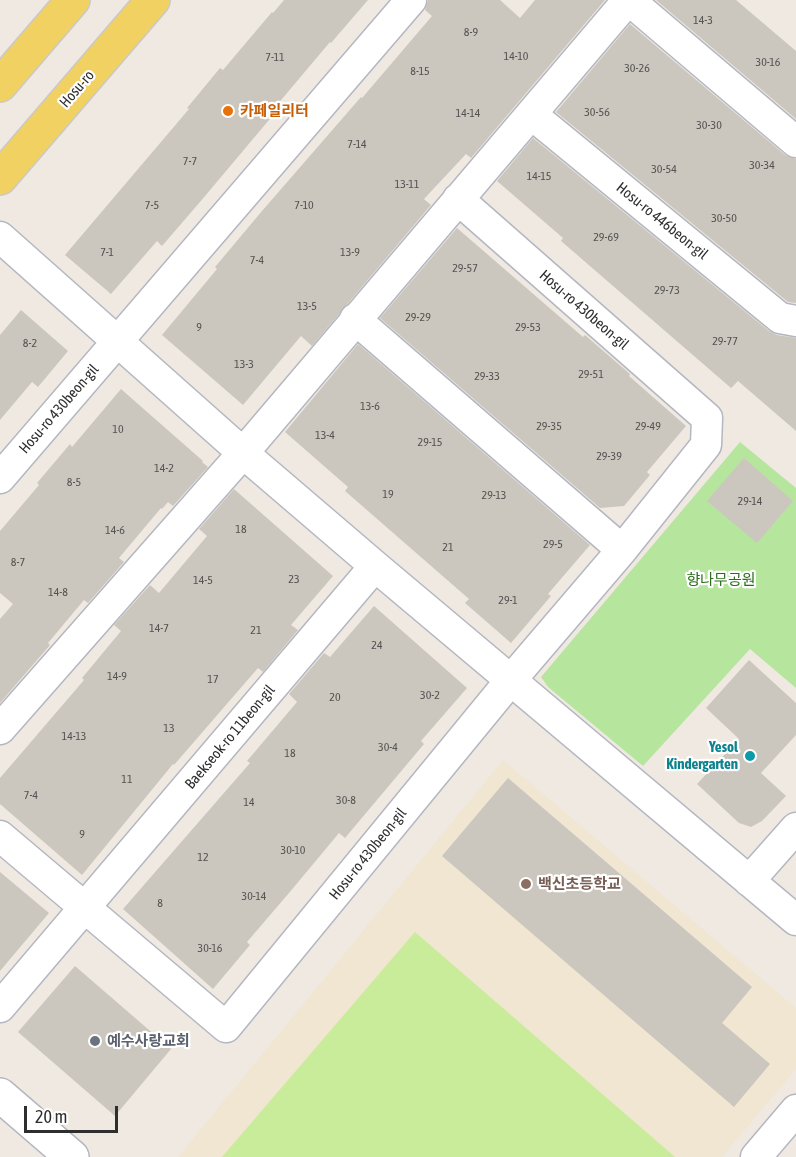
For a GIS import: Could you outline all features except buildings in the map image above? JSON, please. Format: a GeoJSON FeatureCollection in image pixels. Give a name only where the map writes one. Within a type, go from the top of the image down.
{"type":"FeatureCollection","features":[{"type":"Feature","properties":{"kind":"main road"},"geometry":{"type":"LineString","coordinates":[[0,85],[73,0]]}},
{"type":"Feature","properties":{"kind":"main road","name":"Hosu-ro"},"geometry":{"type":"LineString","coordinates":[[0,178],[153,0]]}},
{"type":"Feature","properties":{"kind":"main road"},"geometry":{"type":"LineString","coordinates":[[0,1095],[72,1157]]}},
{"type":"Feature","properties":{"kind":"street","name":"Hosu-ro 430beon-gil"},"geometry":{"type":"LineString","coordinates":[[0,478],[411,0]]}},
{"type":"Feature","properties":{"kind":"street"},"geometry":{"type":"LineString","coordinates":[[0,729],[243,453],[628,0],[796,142]]}},
{"type":"Feature","properties":{"kind":"street","name":"Hosu-ro 446beon-gil"},"geometry":{"type":"LineString","coordinates":[[531,114],[780,318],[796,321]]}},
{"type":"Feature","properties":{"kind":"street","name":"Hosu-ro 430beon-gil"},"geometry":{"type":"LineString","coordinates":[[85,908],[226,1027],[510,681],[622,550],[706,445],[707,418],[458,200]]}},
{"type":"Feature","properties":{"kind":"street"},"geometry":{"type":"LineString","coordinates":[[0,237],[243,453],[510,681],[796,920]]}},
{"type":"Feature","properties":{"kind":"street"},"geometry":{"type":"LineString","coordinates":[[355,319],[622,550]]}},
{"type":"Feature","properties":{"kind":"street","name":"Baekseok-ro 11beon-gil"},"geometry":{"type":"LineString","coordinates":[[0,1007],[375,566]]}},
{"type":"Feature","properties":{"kind":"street"},"geometry":{"type":"LineString","coordinates":[[749,881],[796,828]]}},
{"type":"Feature","properties":{"kind":"street"},"geometry":{"type":"LineString","coordinates":[[0,836],[85,908]]}},
{"type":"Feature","properties":{"kind":"street"},"geometry":{"type":"LineString","coordinates":[[756,1157],[796,1110]]}},
{"type":"Feature","properties":{"kind":"shaded area","name":"백신초등학교"},"geometry":{"type":"Polygon","coordinates":[[[503,760],[796,1008],[796,1069],[722,1157],[178,1157],[503,760]]]}},
{"type":"Feature","properties":{"kind":"green space","name":"향나무공원"},"geometry":{"type":"Polygon","coordinates":[[[740,442],[796,488],[796,688],[750,649],[643,766],[548,687],[541,677],[740,442]]]}},
{"type":"Feature","properties":{"kind":"green space"},"geometry":{"type":"Polygon","coordinates":[[[415,932],[675,1157],[222,1157],[415,932]]]}},
{"type":"Feature","properties":{"kind":"place","name":"카페일리터"},"geometry":{"type":"Point","coordinates":[228,111]}},
{"type":"Feature","properties":{"kind":"place","name":"Yesol Kindergarten"},"geometry":{"type":"Point","coordinates":[750,756]}},
{"type":"Feature","properties":{"kind":"place","name":"백신초등학교"},"geometry":{"type":"Point","coordinates":[526,884]}},
{"type":"Feature","properties":{"kind":"place","name":"예수사랑교회"},"geometry":{"type":"Point","coordinates":[95,1041]}}]}
